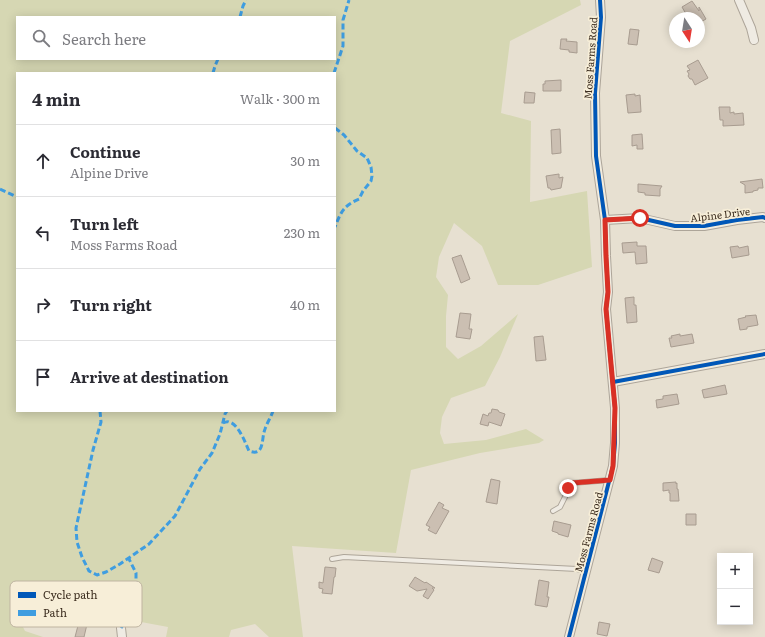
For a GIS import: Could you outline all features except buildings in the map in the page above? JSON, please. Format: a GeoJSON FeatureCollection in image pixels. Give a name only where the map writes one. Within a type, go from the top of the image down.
{"type":"FeatureCollection","features":[{"type":"Feature","properties":{"kind":"street","name":"Moss Farms Road"},"geometry":{"type":"LineString","coordinates":[[569,637],[610,480],[613,466],[615,437],[615,408],[606,309],[608,292],[605,220],[596,156],[595,93],[600,0]]}},
{"type":"Feature","properties":{"kind":"street"},"geometry":{"type":"LineString","coordinates":[[739,0],[751,28],[754,40]]}},
{"type":"Feature","properties":{"kind":"street","name":"Alpine Drive"},"geometry":{"type":"LineString","coordinates":[[605,220],[640,218],[675,226],[704,226],[737,220],[765,218]]}},
{"type":"Feature","properties":{"kind":"street"},"geometry":{"type":"LineString","coordinates":[[613,382],[765,354]]}},
{"type":"Feature","properties":{"kind":"street"},"geometry":{"type":"LineString","coordinates":[[121,628],[122,637]]}},
{"type":"Feature","properties":{"kind":"lane"},"geometry":{"type":"LineString","coordinates":[[553,511],[560,507],[568,488],[572,483],[610,480]]}},
{"type":"Feature","properties":{"kind":"lane"},"geometry":{"type":"LineString","coordinates":[[332,559],[344,557],[577,569],[586,571]]}},
{"type":"Feature","properties":{"kind":"green space"},"geometry":{"type":"Polygon","coordinates":[[[0,0],[580,0],[581,5],[510,41],[501,113],[531,121],[530,202],[587,191],[592,267],[538,285],[498,285],[482,246],[454,223],[439,257],[436,277],[448,295],[446,347],[458,359],[481,346],[518,314],[500,357],[485,386],[451,398],[442,417],[440,433],[444,444],[486,440],[526,429],[544,440],[539,443],[480,453],[411,470],[396,553],[292,546],[303,637],[269,637],[255,624],[231,630],[229,637],[166,637],[168,627],[142,622],[142,581],[10,581],[10,627],[23,627],[25,631],[43,637],[0,637],[0,0]]]}},
{"type":"Feature","properties":{"kind":"marked path"},"geometry":{"type":"LineString","coordinates":[[240,16],[246,0]]}},
{"type":"Feature","properties":{"kind":"marked path"},"geometry":{"type":"LineString","coordinates":[[334,72],[343,46],[343,20],[349,0]]}},
{"type":"Feature","properties":{"kind":"marked path"},"geometry":{"type":"LineString","coordinates":[[213,72],[218,60]]}},
{"type":"Feature","properties":{"kind":"marked path"},"geometry":{"type":"LineString","coordinates":[[336,129],[344,135],[357,151],[367,158],[371,167],[372,176],[371,181],[359,199],[349,204],[343,210],[336,224]]}},
{"type":"Feature","properties":{"kind":"marked path"},"geometry":{"type":"LineString","coordinates":[[0,189],[16,197]]}},
{"type":"Feature","properties":{"kind":"marked path"},"geometry":{"type":"LineString","coordinates":[[100,412],[101,422],[93,450],[76,528],[77,542],[82,557],[89,571],[97,575],[120,564],[149,544],[175,516],[200,469],[212,453],[220,434],[226,412]]}},
{"type":"Feature","properties":{"kind":"marked path"},"geometry":{"type":"LineString","coordinates":[[223,423],[228,422],[236,426],[249,451],[258,452],[262,446],[265,429],[273,412]]}},
{"type":"Feature","properties":{"kind":"marked path"},"geometry":{"type":"LineString","coordinates":[[128,557],[136,573],[136,581]]}},
{"type":"Feature","properties":{"kind":"cycle path"},"geometry":{"type":"LineString","coordinates":[[569,637],[613,466],[615,443],[615,408],[606,309],[608,292],[605,220],[596,156],[595,93],[601,17],[600,0]]}},
{"type":"Feature","properties":{"kind":"cycle path"},"geometry":{"type":"LineString","coordinates":[[605,220],[640,218],[675,226],[704,226],[737,220],[765,218]]}},
{"type":"Feature","properties":{"kind":"cycle path"},"geometry":{"type":"LineString","coordinates":[[613,382],[765,354]]}},
{"type":"Feature","properties":{"kind":"route"},"geometry":{"type":"LineString","coordinates":[[568,488],[572,483],[582,481],[610,480],[615,443],[615,408],[606,309],[608,292],[605,220],[640,218]]}}]}
